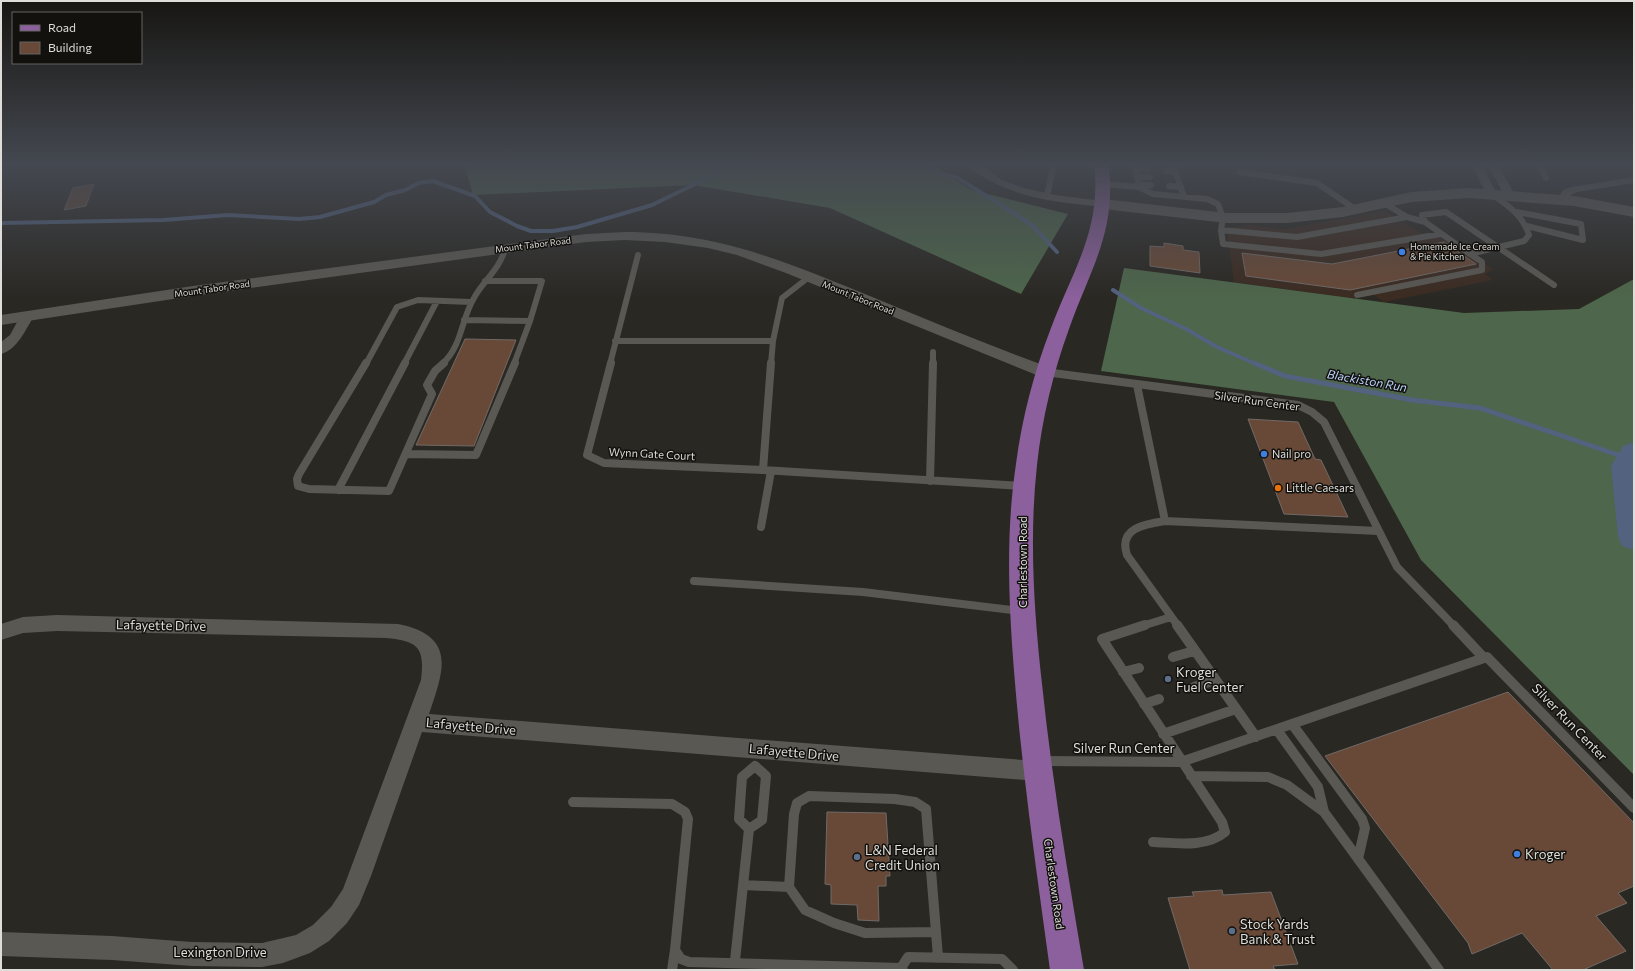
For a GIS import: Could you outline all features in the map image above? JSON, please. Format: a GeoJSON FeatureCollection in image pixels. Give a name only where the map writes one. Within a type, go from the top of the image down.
{"type":"FeatureCollection","features":[{"type":"Feature","properties":{"kind":"main road","name":"Charlestown Road"},"geometry":{"type":"LineString","coordinates":[[1067,970],[1037,766],[1023,611],[1022,551],[1024,486],[1030,436],[1045,372],[1060,327],[1093,251],[1098,234],[1102,208]]}},
{"type":"Feature","properties":{"kind":"main road"},"geometry":{"type":"LineString","coordinates":[[1160,208],[1222,224],[1325,215],[1358,208]]}},
{"type":"Feature","properties":{"kind":"main road"},"geometry":{"type":"LineString","coordinates":[[1612,208],[1634,212]]}},
{"type":"Feature","properties":{"kind":"street","name":"Mount Tabor Road"},"geometry":{"type":"LineString","coordinates":[[1,320],[505,249],[613,236],[666,237],[692,240],[741,252],[809,277],[986,351],[1045,372]]}},
{"type":"Feature","properties":{"kind":"street"},"geometry":{"type":"LineString","coordinates":[[1,350],[15,337],[27,316]]}},
{"type":"Feature","properties":{"kind":"street","name":"Lafayette Drive"},"geometry":{"type":"LineString","coordinates":[[1,632],[23,625],[56,623],[257,627],[402,632],[416,636],[426,642],[432,653],[434,665],[431,680],[415,722],[755,757],[1037,766]]}},
{"type":"Feature","properties":{"kind":"street","name":"Lexington Drive"},"geometry":{"type":"LineString","coordinates":[[1,944],[112,948],[192,954],[262,954],[302,945],[325,928],[339,915],[351,897],[360,876],[415,722]]}},
{"type":"Feature","properties":{"kind":"lane"},"geometry":{"type":"LineString","coordinates":[[1219,208],[1222,224],[1223,244],[1321,254],[1441,234]]}},
{"type":"Feature","properties":{"kind":"lane"},"geometry":{"type":"LineString","coordinates":[[1357,295],[1482,270],[1482,262],[1425,222],[1407,217],[1393,208]]}},
{"type":"Feature","properties":{"kind":"lane"},"geometry":{"type":"LineString","coordinates":[[1470,254],[1524,241],[1529,235],[1527,226],[1517,212],[1512,208]]}},
{"type":"Feature","properties":{"kind":"lane"},"geometry":{"type":"LineString","coordinates":[[1425,222],[1422,215],[1446,212],[1554,285]]}},
{"type":"Feature","properties":{"kind":"lane"},"geometry":{"type":"LineString","coordinates":[[1517,212],[1581,224],[1583,240],[1527,226]]}},
{"type":"Feature","properties":{"kind":"lane"},"geometry":{"type":"LineString","coordinates":[[1222,224],[1297,237],[1407,217]]}},
{"type":"Feature","properties":{"kind":"lane"},"geometry":{"type":"LineString","coordinates":[[471,302],[413,301],[400,305],[395,309],[375,348],[334,414],[297,479],[298,486],[303,488],[338,490],[389,491],[432,394],[427,385],[435,370],[451,355],[463,328],[464,320],[471,302],[485,281],[504,258],[505,249]]}},
{"type":"Feature","properties":{"kind":"lane","name":"Wynn Gate Court"},"geometry":{"type":"LineString","coordinates":[[638,255],[587,455],[604,463],[767,470],[1024,486]]}},
{"type":"Feature","properties":{"kind":"lane"},"geometry":{"type":"LineString","coordinates":[[761,527],[767,470],[774,341],[782,298],[809,277]]}},
{"type":"Feature","properties":{"kind":"lane"},"geometry":{"type":"LineString","coordinates":[[406,454],[476,455],[524,340],[542,281],[485,281]]}},
{"type":"Feature","properties":{"kind":"lane"},"geometry":{"type":"LineString","coordinates":[[338,490],[437,301]]}},
{"type":"Feature","properties":{"kind":"lane"},"geometry":{"type":"LineString","coordinates":[[464,320],[530,321]]}},
{"type":"Feature","properties":{"kind":"lane"},"geometry":{"type":"LineString","coordinates":[[615,341],[774,341]]}},
{"type":"Feature","properties":{"kind":"lane"},"geometry":{"type":"LineString","coordinates":[[930,481],[933,352]]}},
{"type":"Feature","properties":{"kind":"lane","name":"Silver Run Center"},"geometry":{"type":"LineString","coordinates":[[1045,372],[1298,405],[1312,412],[1324,422],[1397,567],[1634,808]]}},
{"type":"Feature","properties":{"kind":"lane"},"geometry":{"type":"LineString","coordinates":[[1137,385],[1165,521]]}},
{"type":"Feature","properties":{"kind":"lane"},"geometry":{"type":"LineString","coordinates":[[1256,737],[1127,555],[1125,542],[1130,531],[1146,525],[1165,521],[1378,531]]}},
{"type":"Feature","properties":{"kind":"lane"},"geometry":{"type":"LineString","coordinates":[[694,581],[863,592],[1023,611]]}},
{"type":"Feature","properties":{"kind":"lane"},"geometry":{"type":"LineString","coordinates":[[1153,842],[1208,841],[1220,838],[1225,832],[1222,822],[1181,762],[1102,639],[1171,617]]}},
{"type":"Feature","properties":{"kind":"lane"},"geometry":{"type":"LineString","coordinates":[[1173,657],[1194,651]]}},
{"type":"Feature","properties":{"kind":"lane","name":"Silver Run Center"},"geometry":{"type":"LineString","coordinates":[[1037,766],[1181,762],[1486,658]]}},
{"type":"Feature","properties":{"kind":"lane"},"geometry":{"type":"LineString","coordinates":[[1123,672],[1139,668]]}},
{"type":"Feature","properties":{"kind":"lane"},"geometry":{"type":"LineString","coordinates":[[1194,687],[1215,680]]}},
{"type":"Feature","properties":{"kind":"lane"},"geometry":{"type":"LineString","coordinates":[[1144,704],[1159,699]]}},
{"type":"Feature","properties":{"kind":"lane"},"geometry":{"type":"LineString","coordinates":[[1163,734],[1236,709]]}},
{"type":"Feature","properties":{"kind":"lane"},"geometry":{"type":"LineString","coordinates":[[1292,724],[1362,819],[1365,828],[1358,859]]}},
{"type":"Feature","properties":{"kind":"lane"},"geometry":{"type":"LineString","coordinates":[[1277,730],[1318,787],[1324,812]]}},
{"type":"Feature","properties":{"kind":"lane"},"geometry":{"type":"LineString","coordinates":[[735,966],[749,829],[762,820],[766,776],[755,757],[742,777],[739,819],[749,829]]}},
{"type":"Feature","properties":{"kind":"lane"},"geometry":{"type":"LineString","coordinates":[[1192,776],[1268,777],[1287,785],[1324,812],[1439,970]]}},
{"type":"Feature","properties":{"kind":"lane"},"geometry":{"type":"LineString","coordinates":[[936,932],[865,932],[834,923],[805,910],[789,887],[794,814],[797,803],[809,796],[895,799],[915,802],[926,810],[936,932],[938,958]]}},
{"type":"Feature","properties":{"kind":"lane"},"geometry":{"type":"LineString","coordinates":[[573,802],[672,804],[685,812],[688,819],[672,970]]}},
{"type":"Feature","properties":{"kind":"lane"},"geometry":{"type":"LineString","coordinates":[[743,885],[789,887]]}},
{"type":"Feature","properties":{"kind":"lane"},"geometry":{"type":"LineString","coordinates":[[675,950],[681,959],[689,962],[735,966],[902,969],[908,957],[1002,959],[1013,970]]}},
{"type":"Feature","properties":{"kind":"shaded area"},"geometry":{"type":"Polygon","coordinates":[[[1385,211],[1422,233],[1449,241],[1493,269],[1485,274],[1493,280],[1384,302],[1374,295],[1352,298],[1234,282],[1227,228],[1249,225],[1284,229],[1385,211]]]}},
{"type":"Feature","properties":{"kind":"green space"},"geometry":{"type":"Polygon","coordinates":[[[831,208],[1045,208],[1068,214],[1021,294],[831,208]]]}},
{"type":"Feature","properties":{"kind":"green space"},"geometry":{"type":"Polygon","coordinates":[[[1124,268],[1464,313],[1579,309],[1634,279],[1634,775],[1421,560],[1334,402],[1101,371],[1124,268]]]}},
{"type":"Feature","properties":{"kind":"building"},"geometry":{"type":"Polygon","coordinates":[[[1444,242],[1476,264],[1350,290],[1246,276],[1242,253],[1332,264],[1444,242]]]}},
{"type":"Feature","properties":{"kind":"building"},"geometry":{"type":"Polygon","coordinates":[[[1164,243],[1183,246],[1183,250],[1199,252],[1200,273],[1150,266],[1150,246],[1164,247],[1164,243]]]}},
{"type":"Feature","properties":{"kind":"building"},"geometry":{"type":"Polygon","coordinates":[[[465,339],[516,340],[474,446],[416,445],[465,339]]]}},
{"type":"Feature","properties":{"kind":"building"},"geometry":{"type":"Polygon","coordinates":[[[1248,419],[1298,422],[1315,459],[1321,460],[1348,517],[1284,514],[1248,419]]]}},
{"type":"Feature","properties":{"kind":"building","name":"Kroger"},"geometry":{"type":"Polygon","coordinates":[[[1508,692],[1634,823],[1634,886],[1618,893],[1627,903],[1596,916],[1626,951],[1583,970],[1553,970],[1522,933],[1472,954],[1468,943],[1325,756],[1508,692]]]}},
{"type":"Feature","properties":{"kind":"building","name":"L&N Federal Credit Union"},"geometry":{"type":"Polygon","coordinates":[[[827,812],[886,813],[890,876],[886,876],[886,886],[878,886],[879,921],[858,920],[857,905],[831,904],[831,885],[825,884],[827,812]]]}},
{"type":"Feature","properties":{"kind":"building","name":"Stock Yards Bank & Trust"},"geometry":{"type":"Polygon","coordinates":[[[1222,890],[1223,895],[1271,892],[1298,964],[1273,966],[1275,970],[1190,970],[1168,898],[1194,896],[1192,892],[1222,890]]]}},
{"type":"Feature","properties":{"kind":"waterway"},"geometry":{"type":"LineString","coordinates":[[1,223],[163,220],[228,215],[299,219],[320,217],[351,208]]}},
{"type":"Feature","properties":{"kind":"waterway"},"geometry":{"type":"LineString","coordinates":[[487,208],[490,212],[517,226],[531,231],[553,231],[577,227],[641,208]]}},
{"type":"Feature","properties":{"kind":"waterway","name":"Blackiston Run"},"geometry":{"type":"LineString","coordinates":[[1006,208],[1033,226],[1057,252]]}},
{"type":"Feature","properties":{"kind":"waterway","name":"Blackiston Run"},"geometry":{"type":"LineString","coordinates":[[1113,290],[1141,308],[1186,329],[1217,347],[1256,364]]}},
{"type":"Feature","properties":{"kind":"waterway","name":"Blackiston Run"},"geometry":{"type":"LineString","coordinates":[[1254,363],[1285,376],[1412,400],[1480,408],[1630,459]]}},
{"type":"Feature","properties":{"kind":"waterway"},"geometry":{"type":"LineString","coordinates":[[1634,453],[1626,466],[1634,537]]}},
{"type":"Feature","properties":{"kind":"place","name":"Homemade Ice Cream & Pie Kitchen"},"geometry":{"type":"Point","coordinates":[1402,252]}},
{"type":"Feature","properties":{"kind":"place","name":"Nail pro"},"geometry":{"type":"Point","coordinates":[1264,454]}},
{"type":"Feature","properties":{"kind":"place","name":"Little Caesars"},"geometry":{"type":"Point","coordinates":[1278,488]}},
{"type":"Feature","properties":{"kind":"place","name":"Kroger Fuel Center"},"geometry":{"type":"Point","coordinates":[1168,679]}},
{"type":"Feature","properties":{"kind":"place","name":"Kroger"},"geometry":{"type":"Point","coordinates":[1517,854]}},
{"type":"Feature","properties":{"kind":"place","name":"L&N Federal Credit Union"},"geometry":{"type":"Point","coordinates":[857,857]}},
{"type":"Feature","properties":{"kind":"place","name":"Stock Yards Bank & Trust"},"geometry":{"type":"Point","coordinates":[1232,931]}}]}
